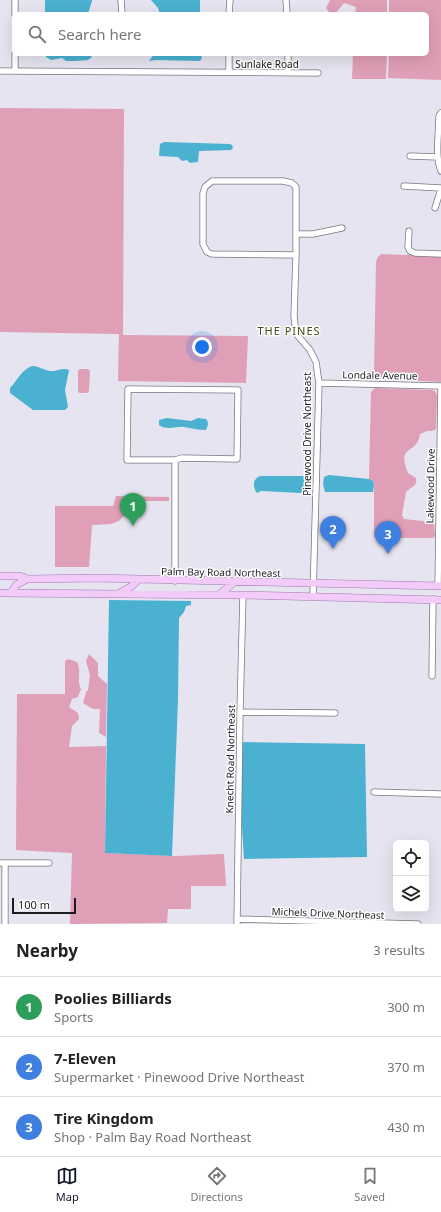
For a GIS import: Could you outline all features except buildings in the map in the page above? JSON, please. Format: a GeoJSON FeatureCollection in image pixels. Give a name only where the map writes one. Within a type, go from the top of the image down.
{"type":"FeatureCollection","features":[{"type":"Feature","properties":{"kind":"main road","name":"Palm Bay Road Northeast"},"geometry":{"type":"LineString","coordinates":[[0,576],[20,576],[27,579],[96,578],[440,587]]}},
{"type":"Feature","properties":{"kind":"main road"},"geometry":{"type":"LineString","coordinates":[[12,593],[16,585],[27,579]]}},
{"type":"Feature","properties":{"kind":"main road"},"geometry":{"type":"LineString","coordinates":[[120,594],[138,580]]}},
{"type":"Feature","properties":{"kind":"main road"},"geometry":{"type":"LineString","coordinates":[[220,594],[234,582]]}},
{"type":"Feature","properties":{"kind":"main road"},"geometry":{"type":"LineString","coordinates":[[422,599],[440,587]]}},
{"type":"Feature","properties":{"kind":"main road"},"geometry":{"type":"LineString","coordinates":[[433,599],[440,587]]}},
{"type":"Feature","properties":{"kind":"main road"},"geometry":{"type":"LineString","coordinates":[[0,593],[220,594],[441,600]]}},
{"type":"Feature","properties":{"kind":"street"},"geometry":{"type":"LineString","coordinates":[[15,0],[15,12]]}},
{"type":"Feature","properties":{"kind":"street"},"geometry":{"type":"LineString","coordinates":[[121,0],[122,12]]}},
{"type":"Feature","properties":{"kind":"street"},"geometry":{"type":"LineString","coordinates":[[230,0],[230,12]]}},
{"type":"Feature","properties":{"kind":"street"},"geometry":{"type":"LineString","coordinates":[[286,0],[286,12]]}},
{"type":"Feature","properties":{"kind":"street"},"geometry":{"type":"LineString","coordinates":[[15,56],[15,71]]}},
{"type":"Feature","properties":{"kind":"street"},"geometry":{"type":"LineString","coordinates":[[229,56],[229,72]]}},
{"type":"Feature","properties":{"kind":"street"},"geometry":{"type":"LineString","coordinates":[[288,56],[288,73]]}},
{"type":"Feature","properties":{"kind":"street","name":"Sunlake Road"},"geometry":{"type":"LineString","coordinates":[[0,71],[318,73]]}},
{"type":"Feature","properties":{"kind":"street"},"geometry":{"type":"LineString","coordinates":[[441,113],[439,116],[438,157],[441,171]]}},
{"type":"Feature","properties":{"kind":"street"},"geometry":{"type":"LineString","coordinates":[[410,156],[438,157]]}},
{"type":"Feature","properties":{"kind":"street","name":"Pinewood Drive Northeast"},"geometry":{"type":"LineString","coordinates":[[296,255],[212,254],[207,252],[203,244],[205,187],[212,181],[283,181],[292,183],[296,187],[296,255],[294,316],[295,325],[298,336],[310,350],[316,362],[318,383],[313,596]]}},
{"type":"Feature","properties":{"kind":"street"},"geometry":{"type":"LineString","coordinates":[[404,186],[441,188],[436,208]]}},
{"type":"Feature","properties":{"kind":"street"},"geometry":{"type":"LineString","coordinates":[[296,234],[313,234],[342,228]]}},
{"type":"Feature","properties":{"kind":"street"},"geometry":{"type":"LineString","coordinates":[[409,231],[408,247],[410,251],[415,253],[441,254]]}},
{"type":"Feature","properties":{"kind":"street","name":"Londale Avenue"},"geometry":{"type":"LineString","coordinates":[[318,383],[441,386]]}},
{"type":"Feature","properties":{"kind":"street","name":"Lakewood Drive"},"geometry":{"type":"LineString","coordinates":[[440,587],[441,386]]}},
{"type":"Feature","properties":{"kind":"street"},"geometry":{"type":"LineString","coordinates":[[128,388],[238,390],[237,459],[182,458],[175,460],[127,460],[128,388]]}},
{"type":"Feature","properties":{"kind":"street"},"geometry":{"type":"LineString","coordinates":[[175,460],[175,581]]}},
{"type":"Feature","properties":{"kind":"street","name":"Knecht Road Northeast"},"geometry":{"type":"LineString","coordinates":[[238,922],[240,712],[243,595]]}},
{"type":"Feature","properties":{"kind":"street"},"geometry":{"type":"LineString","coordinates":[[432,676],[433,599]]}},
{"type":"Feature","properties":{"kind":"street"},"geometry":{"type":"LineString","coordinates":[[240,712],[335,713]]}},
{"type":"Feature","properties":{"kind":"street"},"geometry":{"type":"LineString","coordinates":[[374,792],[441,794]]}},
{"type":"Feature","properties":{"kind":"street"},"geometry":{"type":"LineString","coordinates":[[5,924],[2,863],[49,863]]}},
{"type":"Feature","properties":{"kind":"street","name":"Michels Drive Northeast"},"geometry":{"type":"LineString","coordinates":[[238,922],[418,924]]}},
{"type":"Feature","properties":{"kind":"shaded area"},"geometry":{"type":"Polygon","coordinates":[[[330,0],[387,0],[387,12],[355,12],[356,7],[344,3],[337,12],[329,12],[326,8],[330,0]]]}},
{"type":"Feature","properties":{"kind":"shaded area"},"geometry":{"type":"Polygon","coordinates":[[[389,0],[441,0],[441,80],[388,78],[389,56],[429,56],[429,12],[389,12],[389,0]]]}},
{"type":"Feature","properties":{"kind":"shaded area"},"geometry":{"type":"Polygon","coordinates":[[[353,56],[387,56],[386,79],[352,79],[353,56]]]}},
{"type":"Feature","properties":{"kind":"shaded area"},"geometry":{"type":"Polygon","coordinates":[[[0,108],[124,109],[123,335],[248,336],[246,383],[118,381],[119,334],[0,332],[0,108]]]}},
{"type":"Feature","properties":{"kind":"shaded area"},"geometry":{"type":"Polygon","coordinates":[[[381,254],[441,255],[441,382],[375,379],[376,262],[381,254]]]}},
{"type":"Feature","properties":{"kind":"shaded area"},"geometry":{"type":"Polygon","coordinates":[[[80,369],[88,369],[90,371],[89,391],[87,393],[79,393],[78,391],[78,371],[80,369]]]}},
{"type":"Feature","properties":{"kind":"shaded area"},"geometry":{"type":"Polygon","coordinates":[[[375,388],[432,390],[435,391],[437,395],[436,429],[420,434],[418,441],[408,450],[404,457],[408,473],[416,478],[416,483],[406,492],[402,515],[404,519],[434,523],[435,536],[433,538],[376,538],[374,536],[374,485],[373,481],[369,479],[371,392],[375,388]]]}},
{"type":"Feature","properties":{"kind":"shaded area"},"geometry":{"type":"Polygon","coordinates":[[[116,496],[169,497],[169,501],[135,501],[119,521],[111,524],[92,525],[89,567],[55,567],[55,506],[113,506],[116,496]]]}},
{"type":"Feature","properties":{"kind":"shaded area"},"geometry":{"type":"Polygon","coordinates":[[[89,654],[98,663],[98,676],[107,684],[106,737],[99,733],[100,709],[93,709],[83,703],[88,690],[90,675],[86,661],[89,654]]]}},
{"type":"Feature","properties":{"kind":"shaded area"},"geometry":{"type":"Polygon","coordinates":[[[68,659],[77,662],[81,689],[78,697],[72,699],[69,707],[78,713],[79,719],[72,726],[69,747],[106,746],[105,853],[176,856],[224,854],[226,886],[191,886],[191,909],[168,909],[167,923],[70,924],[72,853],[16,850],[17,694],[65,694],[65,661],[68,659]]]}},
{"type":"Feature","properties":{"kind":"water"},"geometry":{"type":"Polygon","coordinates":[[[45,0],[92,0],[89,12],[45,12],[45,0]]]}},
{"type":"Feature","properties":{"kind":"water"},"geometry":{"type":"Polygon","coordinates":[[[151,0],[200,0],[200,12],[159,12],[151,0]]]}},
{"type":"Feature","properties":{"kind":"water"},"geometry":{"type":"Polygon","coordinates":[[[153,56],[202,56],[202,58],[200,61],[149,61],[153,56]]]}},
{"type":"Feature","properties":{"kind":"water"},"geometry":{"type":"Polygon","coordinates":[[[46,57],[92,57],[88,60],[66,61],[62,58],[51,60],[46,57]]]}},
{"type":"Feature","properties":{"kind":"water"},"geometry":{"type":"Polygon","coordinates":[[[164,142],[230,144],[233,148],[231,150],[199,151],[198,162],[190,163],[187,160],[182,161],[178,157],[159,156],[160,144],[164,142]]]}},
{"type":"Feature","properties":{"kind":"water"},"geometry":{"type":"Polygon","coordinates":[[[32,366],[50,371],[64,369],[69,370],[65,390],[68,407],[65,410],[33,410],[10,393],[10,388],[25,370],[32,366]]]}},
{"type":"Feature","properties":{"kind":"water"},"geometry":{"type":"Polygon","coordinates":[[[167,418],[191,421],[198,418],[206,419],[208,421],[208,426],[206,430],[184,427],[165,428],[159,425],[159,420],[167,418]]]}},
{"type":"Feature","properties":{"kind":"water"},"geometry":{"type":"Polygon","coordinates":[[[329,475],[369,479],[373,481],[373,492],[325,492],[323,484],[324,477],[329,475]]]}},
{"type":"Feature","properties":{"kind":"water"},"geometry":{"type":"Polygon","coordinates":[[[260,476],[308,476],[310,481],[309,491],[300,493],[261,491],[257,493],[254,488],[254,483],[260,476]]]}},
{"type":"Feature","properties":{"kind":"water"},"geometry":{"type":"Polygon","coordinates":[[[109,600],[191,601],[191,605],[186,606],[184,612],[179,618],[178,700],[172,856],[105,853],[109,600]]]}},
{"type":"Feature","properties":{"kind":"water"},"geometry":{"type":"Polygon","coordinates":[[[237,742],[365,744],[367,857],[244,859],[237,742]]]}},
{"type":"Feature","properties":{"kind":"place","name":"Poolies Billiards"},"geometry":{"type":"Point","coordinates":[133,526]}},
{"type":"Feature","properties":{"kind":"place","name":"7-Eleven"},"geometry":{"type":"Point","coordinates":[333,549]}},
{"type":"Feature","properties":{"kind":"place","name":"Tire Kingdom"},"geometry":{"type":"Point","coordinates":[388,554]}},
{"type":"Feature","properties":{"kind":"district","name":"THE PINES"},"geometry":{"type":"Point","coordinates":[289,330]}}]}
